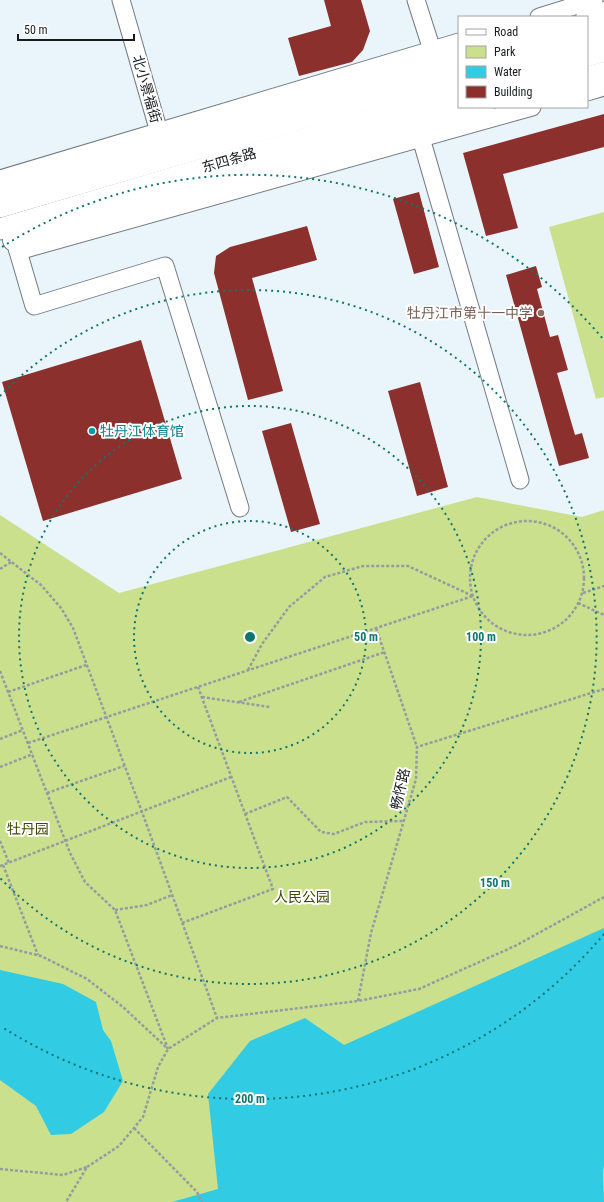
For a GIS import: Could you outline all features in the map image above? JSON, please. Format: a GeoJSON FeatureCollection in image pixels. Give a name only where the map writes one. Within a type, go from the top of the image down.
{"type":"FeatureCollection","features":[{"type":"Feature","properties":{"kind":"highway"},"geometry":{"type":"LineString","coordinates":[[588,18],[604,13]]}},
{"type":"Feature","properties":{"kind":"highway"},"geometry":{"type":"LineString","coordinates":[[10,236],[121,182],[458,56]]}},
{"type":"Feature","properties":{"kind":"highway"},"geometry":{"type":"LineString","coordinates":[[588,78],[604,73]]}},
{"type":"Feature","properties":{"kind":"highway"},"geometry":{"type":"LineString","coordinates":[[1,199],[121,182],[478,108]]}},
{"type":"Feature","properties":{"kind":"main road"},"geometry":{"type":"LineString","coordinates":[[588,35],[604,30]]}},
{"type":"Feature","properties":{"kind":"main road"},"geometry":{"type":"LineString","coordinates":[[588,56],[604,51]]}},
{"type":"Feature","properties":{"kind":"main road"},"geometry":{"type":"LineString","coordinates":[[121,182],[458,72]]}},
{"type":"Feature","properties":{"kind":"main road","name":"东四条路"},"geometry":{"type":"LineString","coordinates":[[121,182],[458,93]]}},
{"type":"Feature","properties":{"kind":"street","name":"北小景福街"},"geometry":{"type":"LineString","coordinates":[[121,0],[159,132]]}},
{"type":"Feature","properties":{"kind":"street"},"geometry":{"type":"LineString","coordinates":[[416,0],[432,50]]}},
{"type":"Feature","properties":{"kind":"street"},"geometry":{"type":"LineString","coordinates":[[542,16],[594,0]]}},
{"type":"Feature","properties":{"kind":"street"},"geometry":{"type":"LineString","coordinates":[[0,179],[458,42]]}},
{"type":"Feature","properties":{"kind":"street"},"geometry":{"type":"LineString","coordinates":[[588,92],[604,87]]}},
{"type":"Feature","properties":{"kind":"street"},"geometry":{"type":"LineString","coordinates":[[10,236],[421,138],[528,108]]}},
{"type":"Feature","properties":{"kind":"street"},"geometry":{"type":"LineString","coordinates":[[421,138],[520,480]]}},
{"type":"Feature","properties":{"kind":"street"},"geometry":{"type":"LineString","coordinates":[[1,199],[10,236],[34,306],[165,266],[240,508]]}},
{"type":"Feature","properties":{"kind":"path"},"geometry":{"type":"LineString","coordinates":[[518,521],[536,521],[554,527],[569,538],[580,554],[585,573],[583,593],[575,610],[562,624],[544,633],[525,636],[506,632],[490,622],[478,608],[473,596],[471,590],[470,572],[475,554],[486,539],[500,527],[518,521]]}},
{"type":"Feature","properties":{"kind":"path"},"geometry":{"type":"LineString","coordinates":[[0,553],[41,586],[61,608],[73,628],[142,812],[216,1018]]}},
{"type":"Feature","properties":{"kind":"path"},"geometry":{"type":"LineString","coordinates":[[0,569],[11,562]]}},
{"type":"Feature","properties":{"kind":"path"},"geometry":{"type":"LineString","coordinates":[[248,670],[262,644],[289,607],[325,577],[363,566],[408,566],[473,596]]}},
{"type":"Feature","properties":{"kind":"path"},"geometry":{"type":"LineString","coordinates":[[583,593],[604,586]]}},
{"type":"Feature","properties":{"kind":"path"},"geometry":{"type":"LineString","coordinates":[[28,743],[473,596]]}},
{"type":"Feature","properties":{"kind":"path"},"geometry":{"type":"LineString","coordinates":[[578,603],[604,615]]}},
{"type":"Feature","properties":{"kind":"path"},"geometry":{"type":"LineString","coordinates":[[376,628],[418,747],[604,689]]}},
{"type":"Feature","properties":{"kind":"path"},"geometry":{"type":"LineString","coordinates":[[239,702],[385,652]]}},
{"type":"Feature","properties":{"kind":"path"},"geometry":{"type":"LineString","coordinates":[[8,692],[86,665]]}},
{"type":"Feature","properties":{"kind":"path"},"geometry":{"type":"LineString","coordinates":[[0,671],[70,854],[85,882],[115,910],[168,1049]]}},
{"type":"Feature","properties":{"kind":"path"},"geometry":{"type":"LineString","coordinates":[[182,923],[273,889],[198,687]]}},
{"type":"Feature","properties":{"kind":"path"},"geometry":{"type":"LineString","coordinates":[[202,697],[270,707]]}},
{"type":"Feature","properties":{"kind":"path"},"geometry":{"type":"LineString","coordinates":[[0,740],[23,730]]}},
{"type":"Feature","properties":{"kind":"path","name":"畅怀路"},"geometry":{"type":"LineString","coordinates":[[358,1001],[371,933],[416,779],[418,747]]}},
{"type":"Feature","properties":{"kind":"path"},"geometry":{"type":"LineString","coordinates":[[0,767],[33,754]]}},
{"type":"Feature","properties":{"kind":"path"},"geometry":{"type":"LineString","coordinates":[[47,793],[124,766]]}},
{"type":"Feature","properties":{"kind":"path"},"geometry":{"type":"LineString","coordinates":[[38,955],[2,866],[231,777]]}},
{"type":"Feature","properties":{"kind":"path"},"geometry":{"type":"LineString","coordinates":[[245,814],[287,797],[321,832],[334,834],[365,822],[403,821]]}},
{"type":"Feature","properties":{"kind":"path"},"geometry":{"type":"LineString","coordinates":[[0,841],[9,863]]}},
{"type":"Feature","properties":{"kind":"path"},"geometry":{"type":"LineString","coordinates":[[115,910],[147,904],[172,895]]}},
{"type":"Feature","properties":{"kind":"path"},"geometry":{"type":"LineString","coordinates":[[0,1169],[63,1175],[87,1167],[120,1146],[143,1117],[158,1067],[168,1049],[216,1018],[358,1001],[419,989],[515,946],[604,897]]}},
{"type":"Feature","properties":{"kind":"path"},"geometry":{"type":"LineString","coordinates":[[0,946],[38,955],[88,979],[123,1007],[168,1049]]}},
{"type":"Feature","properties":{"kind":"path"},"geometry":{"type":"LineString","coordinates":[[134,1128],[198,1192],[202,1202]]}},
{"type":"Feature","properties":{"kind":"path"},"geometry":{"type":"LineString","coordinates":[[66,1202],[87,1167]]}},
{"type":"Feature","properties":{"kind":"green space"},"geometry":{"type":"Polygon","coordinates":[[[604,212],[604,397],[596,399],[549,227],[604,212]]]}},
{"type":"Feature","properties":{"kind":"green space","name":"人民公园"},"geometry":{"type":"Polygon","coordinates":[[[477,497],[582,517],[604,510],[604,1202],[0,1202],[0,515],[119,593],[477,497]]]}},
{"type":"Feature","properties":{"kind":"water"},"geometry":{"type":"Polygon","coordinates":[[[604,928],[604,1202],[172,1202],[218,1189],[208,1094],[250,1041],[305,1018],[344,1045],[604,928]]]}},
{"type":"Feature","properties":{"kind":"water"},"geometry":{"type":"Polygon","coordinates":[[[0,970],[63,984],[96,1002],[103,1030],[111,1041],[123,1081],[104,1112],[71,1134],[51,1135],[36,1106],[0,1080],[0,970]]]}},
{"type":"Feature","properties":{"kind":"building"},"geometry":{"type":"Polygon","coordinates":[[[324,0],[361,0],[370,31],[363,50],[352,62],[299,76],[288,38],[331,26],[324,0]]]}},
{"type":"Feature","properties":{"kind":"building"},"geometry":{"type":"Polygon","coordinates":[[[604,114],[604,147],[503,174],[518,228],[486,236],[463,153],[604,114]]]}},
{"type":"Feature","properties":{"kind":"building"},"geometry":{"type":"Polygon","coordinates":[[[419,192],[439,267],[414,274],[393,199],[419,192]]]}},
{"type":"Feature","properties":{"kind":"building"},"geometry":{"type":"Polygon","coordinates":[[[307,226],[317,260],[252,278],[283,391],[248,400],[214,273],[216,256],[230,247],[307,226]]]}},
{"type":"Feature","properties":{"kind":"building"},"geometry":{"type":"Polygon","coordinates":[[[536,266],[542,287],[537,289],[550,337],[558,335],[568,370],[557,373],[575,435],[582,433],[589,458],[559,466],[506,275],[536,266]]]}},
{"type":"Feature","properties":{"kind":"building","name":"牡丹江体育馆"},"geometry":{"type":"Polygon","coordinates":[[[141,340],[182,479],[43,521],[2,382],[141,340]]]}},
{"type":"Feature","properties":{"kind":"building"},"geometry":{"type":"Polygon","coordinates":[[[420,382],[448,487],[417,496],[388,391],[420,382]]]}},
{"type":"Feature","properties":{"kind":"building"},"geometry":{"type":"Polygon","coordinates":[[[291,423],[320,524],[291,532],[262,431],[291,423]]]}},
{"type":"Feature","properties":{"kind":"place","name":"牡丹江市第十一中学"},"geometry":{"type":"Point","coordinates":[541,313]}},
{"type":"Feature","properties":{"kind":"place","name":"牡丹江体育馆"},"geometry":{"type":"Point","coordinates":[92,431]}},
{"type":"Feature","properties":{"kind":"park label","name":"牡丹园"},"geometry":{"type":"Point","coordinates":[28,829]}}]}
